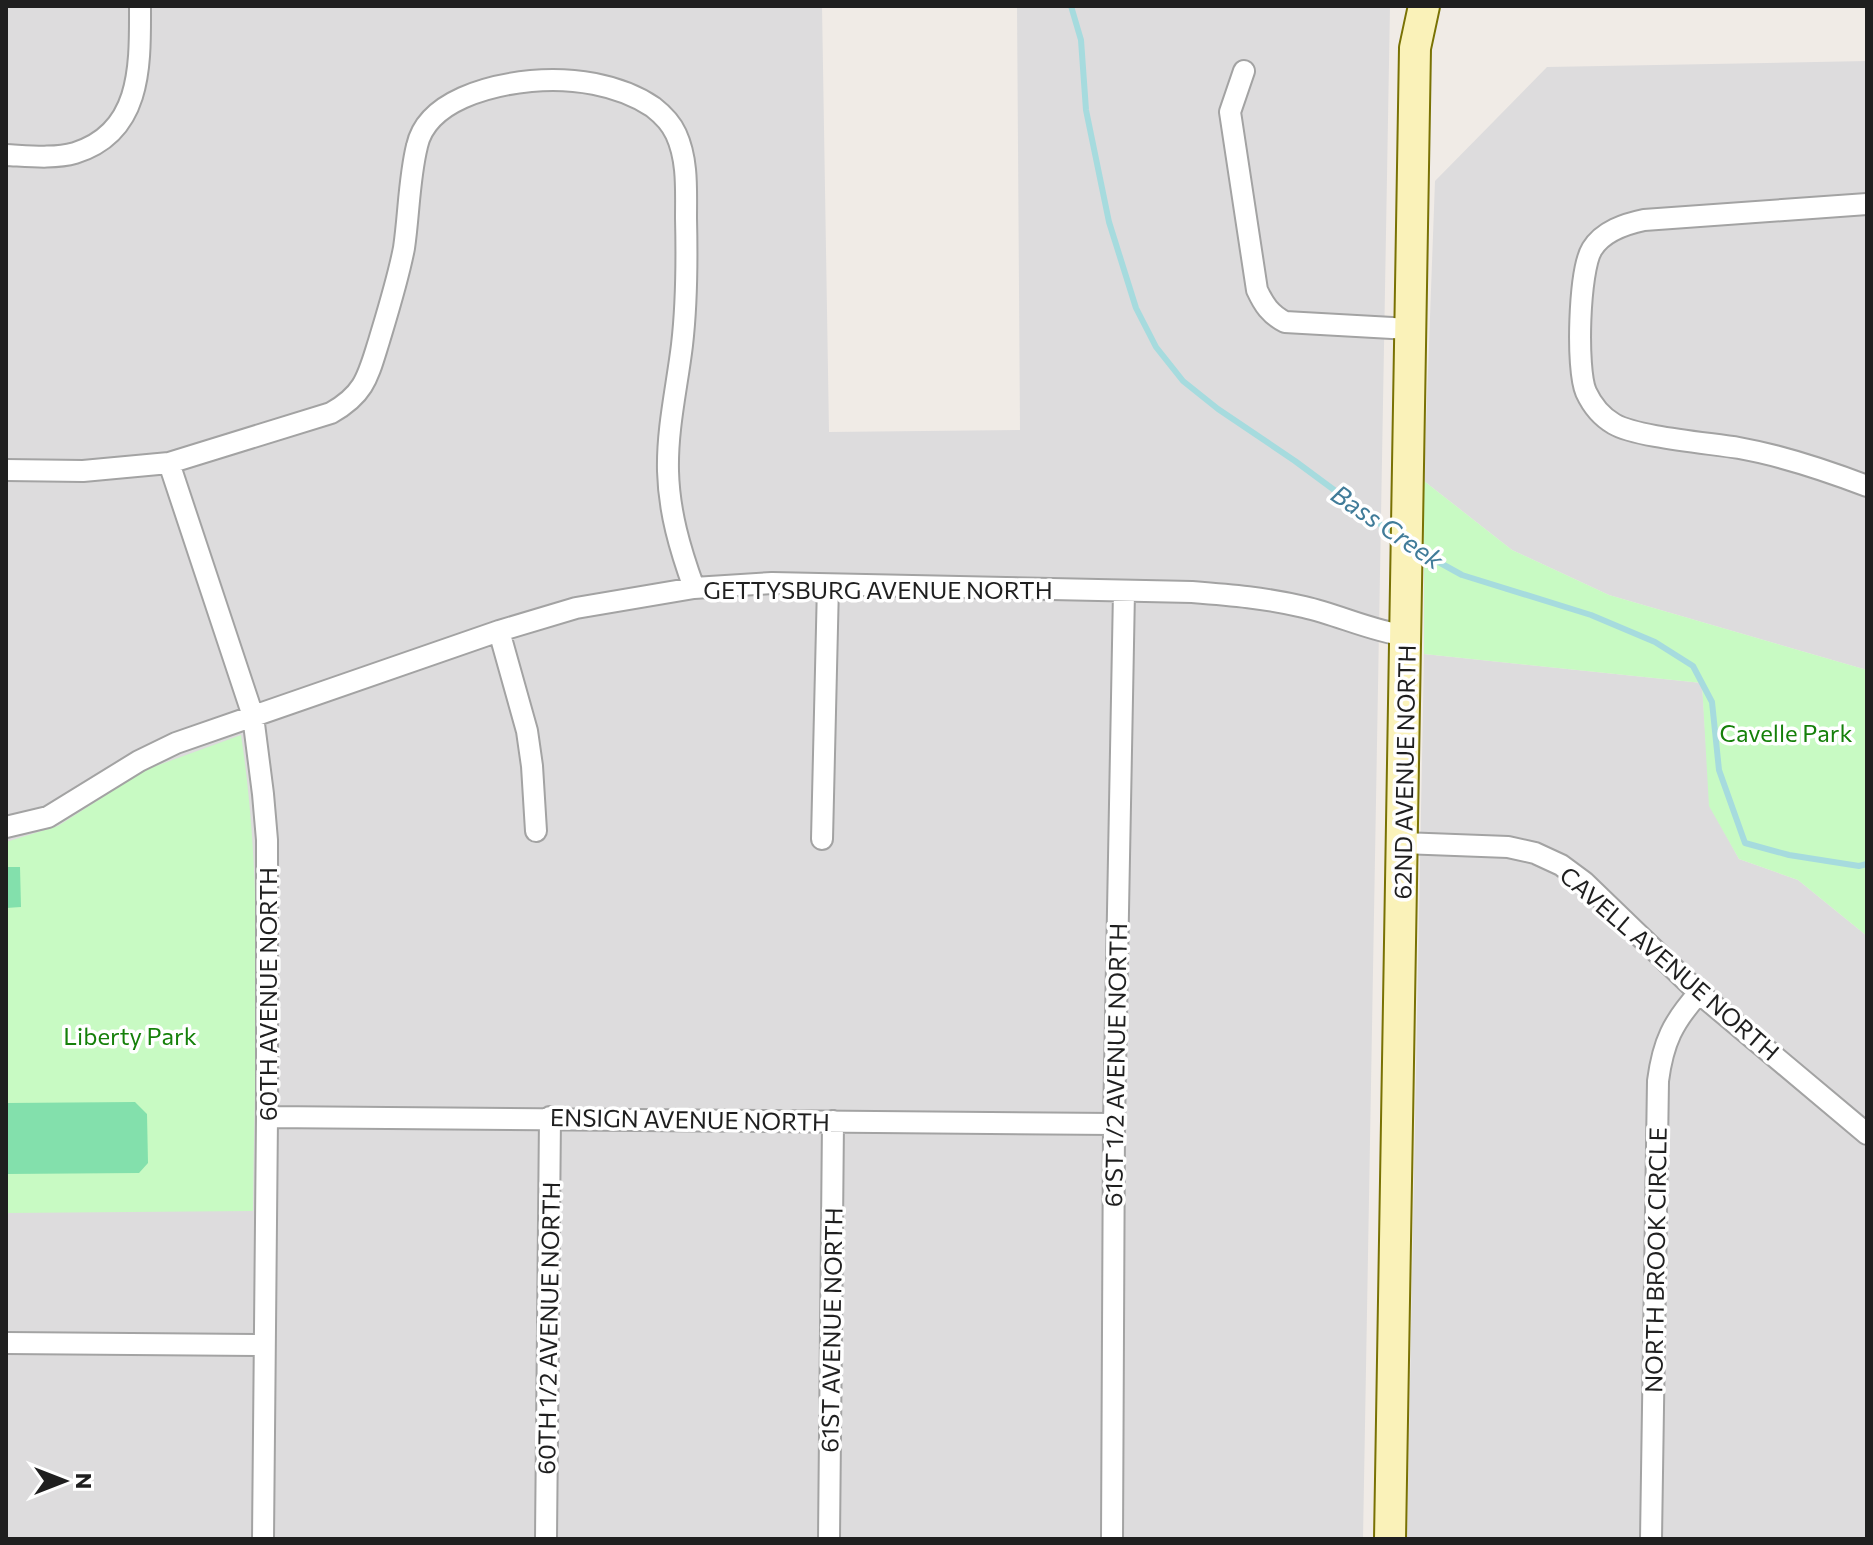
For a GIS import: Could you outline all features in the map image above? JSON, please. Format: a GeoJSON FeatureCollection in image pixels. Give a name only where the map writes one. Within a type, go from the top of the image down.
{"type":"FeatureCollection","features":[{"type":"Feature","properties":{"kind":"street"},"geometry":{"type":"LineString","coordinates":[[6,155],[74,153],[98,141],[117,124],[132,101],[140,68],[140,6]]}},
{"type":"Feature","properties":{"kind":"street","name":"62ND AVENUE NORTH"},"geometry":{"type":"LineString","coordinates":[[1390,1539],[1415,48],[1424,6]]}},
{"type":"Feature","properties":{"kind":"street"},"geometry":{"type":"LineString","coordinates":[[1244,71],[1230,112],[1257,290],[1263,303],[1272,315],[1285,322],[1410,329]]}},
{"type":"Feature","properties":{"kind":"street"},"geometry":{"type":"LineString","coordinates":[[6,470],[83,471],[169,463],[331,413],[359,393],[368,378],[403,250],[417,143],[435,115],[454,100],[513,83],[548,79],[583,83],[637,98],[666,118],[676,133],[684,159],[685,313],[668,435],[668,472],[670,513],[694,588]]}},
{"type":"Feature","properties":{"kind":"street"},"geometry":{"type":"LineString","coordinates":[[1867,204],[1644,220],[1625,224],[1607,234],[1593,247],[1585,268],[1580,367],[1586,391],[1598,411],[1615,425],[1638,432],[1807,463],[1867,486]]}},
{"type":"Feature","properties":{"kind":"street","name":"60TH AVENUE NORTH"},"geometry":{"type":"LineString","coordinates":[[169,463],[253,716],[267,840],[263,1539]]}},
{"type":"Feature","properties":{"kind":"street","name":"GETTYSBURG AVENUE NORTH"},"geometry":{"type":"LineString","coordinates":[[6,827],[48,817],[139,761],[176,743],[253,716],[499,631],[576,608],[694,588],[772,583],[1251,597],[1307,607],[1360,626],[1407,636]]}},
{"type":"Feature","properties":{"kind":"street"},"geometry":{"type":"LineString","coordinates":[[822,839],[828,585]]}},
{"type":"Feature","properties":{"kind":"street","name":"61ST 1/2 AVENUE NORTH"},"geometry":{"type":"LineString","coordinates":[[1112,1539],[1114,1124],[1124,591]]}},
{"type":"Feature","properties":{"kind":"street"},"geometry":{"type":"LineString","coordinates":[[499,631],[527,731],[536,831]]}},
{"type":"Feature","properties":{"kind":"street","name":"CAVELL AVENUE NORTH"},"geometry":{"type":"LineString","coordinates":[[1402,843],[1508,847],[1535,853],[1561,865],[1584,882],[1699,993],[1867,1134]]}},
{"type":"Feature","properties":{"kind":"street","name":"NORTH BROOK CIRCLE"},"geometry":{"type":"LineString","coordinates":[[1651,1539],[1658,1081],[1661,1052],[1669,1032],[1699,993]]}},
{"type":"Feature","properties":{"kind":"street","name":"ENSIGN AVENUE NORTH"},"geometry":{"type":"LineString","coordinates":[[267,1117],[1114,1124]]}},
{"type":"Feature","properties":{"kind":"street","name":"60TH 1/2 AVENUE NORTH"},"geometry":{"type":"LineString","coordinates":[[546,1539],[550,1117]]}},
{"type":"Feature","properties":{"kind":"street","name":"61ST AVENUE NORTH"},"geometry":{"type":"LineString","coordinates":[[829,1539],[833,1121]]}},
{"type":"Feature","properties":{"kind":"street"},"geometry":{"type":"LineString","coordinates":[[6,1343],[263,1345]]}},
{"type":"Feature","properties":{"kind":"shaded area"},"geometry":{"type":"Polygon","coordinates":[[[6,6],[822,6],[829,432],[1020,430],[1017,6],[1390,6],[1363,1539],[6,1539],[6,6]]]}},
{"type":"Feature","properties":{"kind":"shaded area"},"geometry":{"type":"Polygon","coordinates":[[[1867,61],[1867,670],[1609,595],[1512,550],[1424,481],[1435,181],[1547,67],[1867,61]]]}},
{"type":"Feature","properties":{"kind":"shaded area"},"geometry":{"type":"Polygon","coordinates":[[[1424,654],[1702,683],[1710,806],[1739,859],[1798,880],[1867,936],[1867,1539],[1407,1539],[1424,654]]]}},
{"type":"Feature","properties":{"kind":"green space","name":"Cavelle Park"},"geometry":{"type":"Polygon","coordinates":[[[1424,481],[1512,550],[1609,595],[1867,670],[1867,936],[1798,880],[1739,859],[1709,806],[1702,683],[1424,654],[1424,481]]]}},
{"type":"Feature","properties":{"kind":"green space","name":"Liberty Park"},"geometry":{"type":"Polygon","coordinates":[[[241,735],[256,913],[253,1211],[6,1213],[6,842],[58,826],[145,770],[241,735]]]}},
{"type":"Feature","properties":{"kind":"green space"},"geometry":{"type":"Polygon","coordinates":[[[6,867],[20,867],[21,907],[6,908],[6,867]]]}},
{"type":"Feature","properties":{"kind":"green space"},"geometry":{"type":"Polygon","coordinates":[[[135,1102],[147,1114],[148,1163],[139,1173],[6,1174],[6,1103],[135,1102]]]}},
{"type":"Feature","properties":{"kind":"waterway","name":"Bass Creek"},"geometry":{"type":"LineString","coordinates":[[1071,6],[1081,40],[1086,110],[1109,222],[1136,308],[1156,347],[1183,381],[1218,409],[1399,538]]}},
{"type":"Feature","properties":{"kind":"waterway","name":"Bass Creek"},"geometry":{"type":"LineString","coordinates":[[1415,549],[1462,575],[1591,615],[1655,642],[1693,666],[1712,702],[1719,770],[1745,843],[1789,855],[1859,866],[1867,864]]}}]}
